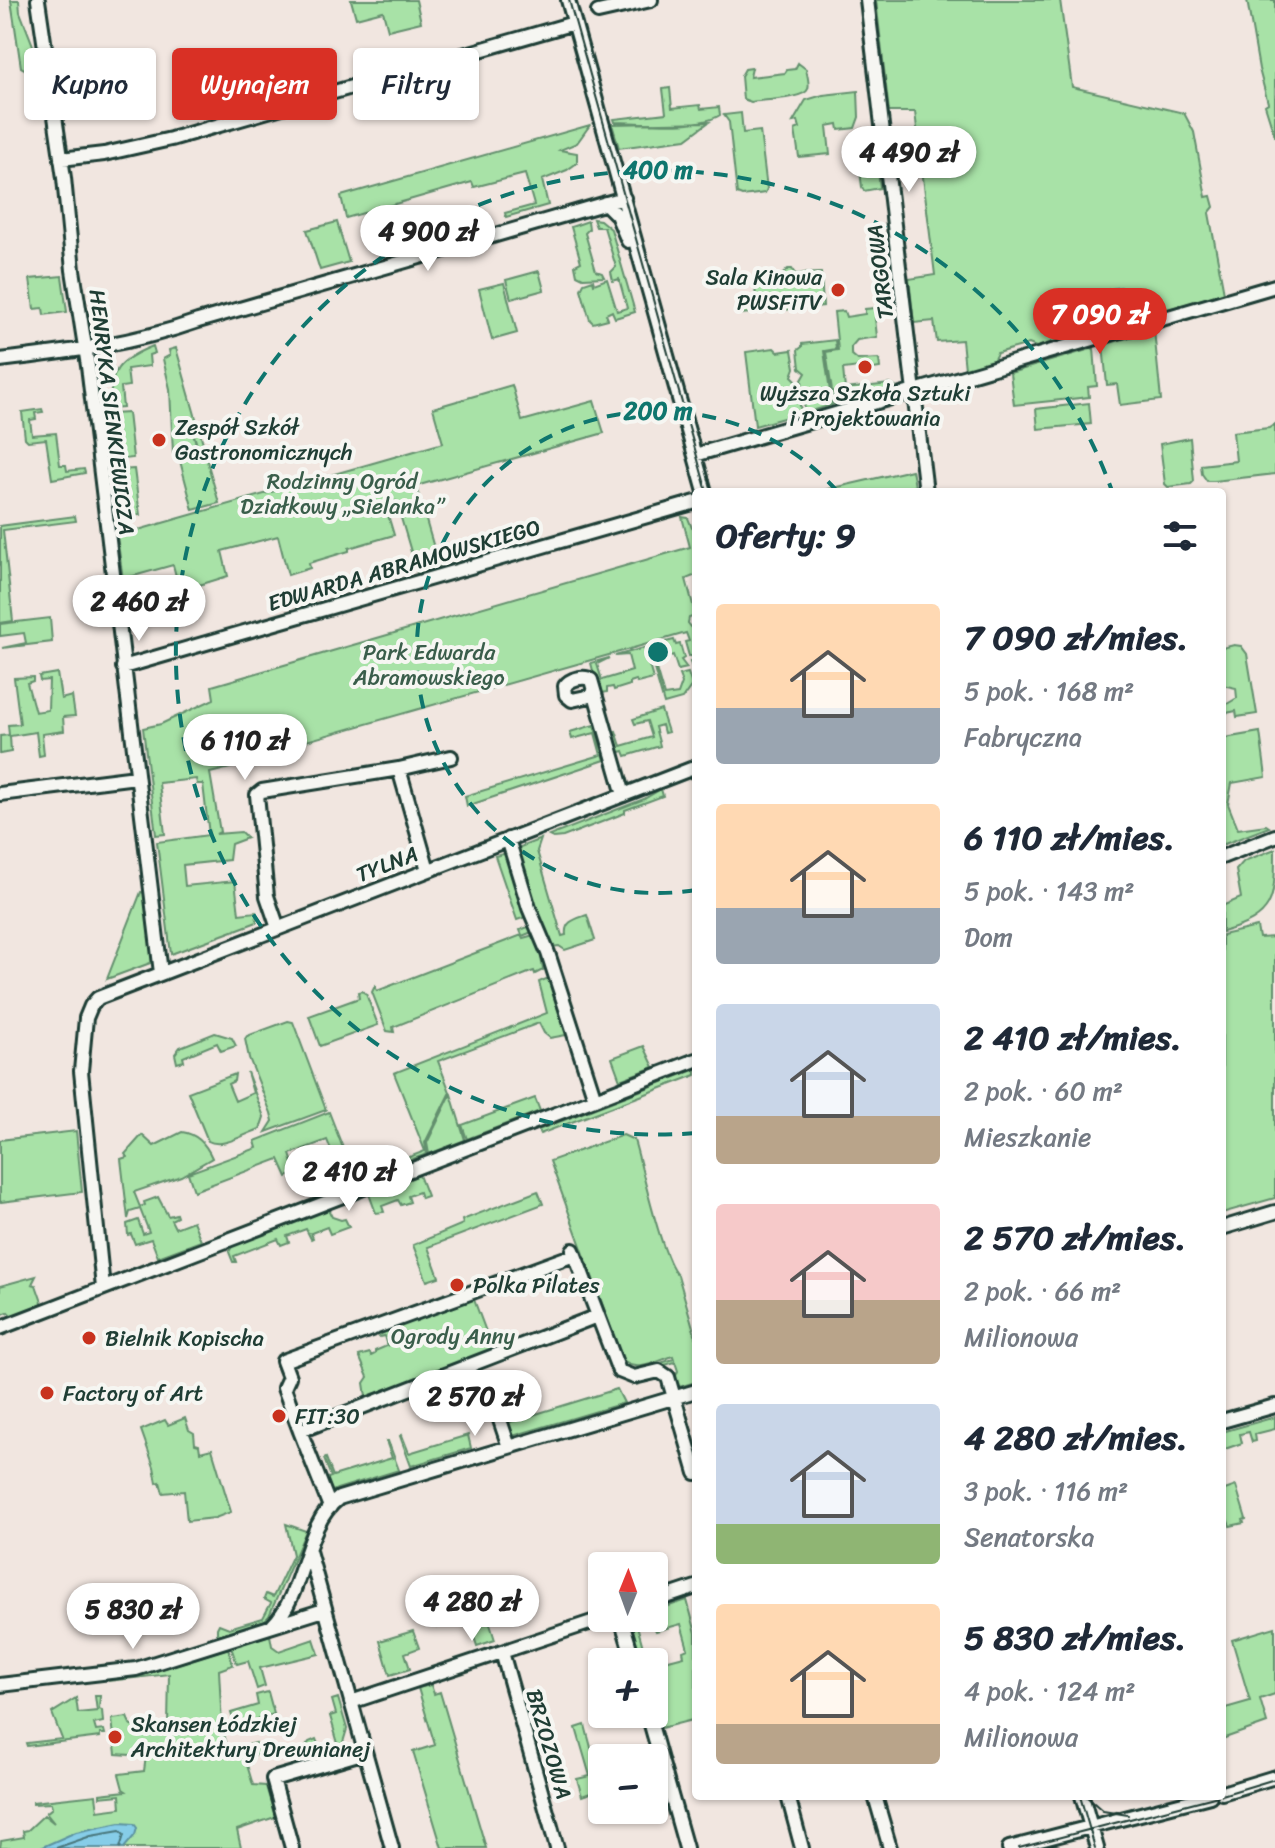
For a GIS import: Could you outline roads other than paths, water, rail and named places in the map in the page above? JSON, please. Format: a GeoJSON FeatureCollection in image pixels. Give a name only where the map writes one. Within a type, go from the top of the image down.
{"type":"FeatureCollection","features":[{"type":"Feature","properties":{"kind":"street","name":"HENRYKA SIENKIEWICZA"},"geometry":{"type":"LineString","coordinates":[[38,0],[86,350],[161,973]]}},
{"type":"Feature","properties":{"kind":"street"},"geometry":{"type":"LineString","coordinates":[[568,0],[704,488]]}},
{"type":"Feature","properties":{"kind":"street"},"geometry":{"type":"LineString","coordinates":[[598,12],[651,0]]}},
{"type":"Feature","properties":{"kind":"street","name":"TARGOWA"},"geometry":{"type":"LineString","coordinates":[[867,0],[926,488]]}},
{"type":"Feature","properties":{"kind":"street"},"geometry":{"type":"LineString","coordinates":[[61,159],[104,154],[171,139],[574,23]]}},
{"type":"Feature","properties":{"kind":"street"},"geometry":{"type":"LineString","coordinates":[[0,360],[86,350],[154,336],[624,198]]}},
{"type":"Feature","properties":{"kind":"street"},"geometry":{"type":"LineString","coordinates":[[605,203],[614,210],[627,240],[636,249]]}},
{"type":"Feature","properties":{"kind":"street"},"geometry":{"type":"LineString","coordinates":[[695,455],[1275,286]]}},
{"type":"Feature","properties":{"kind":"street","name":"EDWARDA ABRAMOWSKIEGO"},"geometry":{"type":"LineString","coordinates":[[123,667],[692,503]]}},
{"type":"Feature","properties":{"kind":"street"},"geometry":{"type":"LineString","coordinates":[[595,695],[624,795]]}},
{"type":"Feature","properties":{"kind":"street"},"geometry":{"type":"LineString","coordinates":[[278,928],[266,893],[257,795],[262,791],[399,769],[451,757]]}},
{"type":"Feature","properties":{"kind":"street"},"geometry":{"type":"LineString","coordinates":[[399,769],[428,870]]}},
{"type":"Feature","properties":{"kind":"street","name":"TYLNA"},"geometry":{"type":"LineString","coordinates":[[103,1288],[81,1071],[84,1029],[88,1011],[95,1001],[104,994],[692,769]]}},
{"type":"Feature","properties":{"kind":"street"},"geometry":{"type":"LineString","coordinates":[[0,794],[136,777]]}},
{"type":"Feature","properties":{"kind":"street"},"geometry":{"type":"LineString","coordinates":[[1226,855],[1275,836]]}},
{"type":"Feature","properties":{"kind":"street"},"geometry":{"type":"LineString","coordinates":[[508,839],[595,1099]]}},
{"type":"Feature","properties":{"kind":"street"},"geometry":{"type":"LineString","coordinates":[[0,1328],[692,1062]]}},
{"type":"Feature","properties":{"kind":"street"},"geometry":{"type":"LineString","coordinates":[[1226,1227],[1275,1212]]}},
{"type":"Feature","properties":{"kind":"street"},"geometry":{"type":"LineString","coordinates":[[330,1507],[284,1388],[289,1377],[283,1361],[574,1253],[619,1371],[634,1377],[663,1372],[668,1377],[692,1459]]}},
{"type":"Feature","properties":{"kind":"street"},"geometry":{"type":"LineString","coordinates":[[300,1431],[597,1316]]}},
{"type":"Feature","properties":{"kind":"street"},"geometry":{"type":"LineString","coordinates":[[468,1366],[476,1388],[491,1393],[509,1447]]}},
{"type":"Feature","properties":{"kind":"street"},"geometry":{"type":"LineString","coordinates":[[273,1625],[286,1607],[330,1507],[343,1496],[692,1392]]}},
{"type":"Feature","properties":{"kind":"street"},"geometry":{"type":"LineString","coordinates":[[1226,1420],[1275,1406]]}},
{"type":"Feature","properties":{"kind":"street"},"geometry":{"type":"LineString","coordinates":[[309,1550],[392,1848]]}},
{"type":"Feature","properties":{"kind":"street"},"geometry":{"type":"LineString","coordinates":[[668,1596],[692,1588]]}},
{"type":"Feature","properties":{"kind":"street"},"geometry":{"type":"LineString","coordinates":[[0,1685],[136,1669],[324,1610]]}},
{"type":"Feature","properties":{"kind":"street"},"geometry":{"type":"LineString","coordinates":[[351,1702],[588,1623]]}},
{"type":"Feature","properties":{"kind":"street","name":"BRZOZOWA"},"geometry":{"type":"LineString","coordinates":[[502,1652],[557,1848]]}},
{"type":"Feature","properties":{"kind":"street"},"geometry":{"type":"LineString","coordinates":[[652,1728],[686,1848]]}},
{"type":"Feature","properties":{"kind":"street"},"geometry":{"type":"LineString","coordinates":[[292,1848],[273,1779],[365,1752]]}},
{"type":"Feature","properties":{"kind":"street"},"geometry":{"type":"LineString","coordinates":[[1226,1792],[1275,1777]]}},
{"type":"Feature","properties":{"kind":"street"},"geometry":{"type":"LineString","coordinates":[[789,1800],[802,1848]]}},
{"type":"Feature","properties":{"kind":"street"},"geometry":{"type":"LineString","coordinates":[[876,1800],[890,1848]]}},
{"type":"Feature","properties":{"kind":"street"},"geometry":{"type":"LineString","coordinates":[[1083,1800],[1097,1848]]}},
{"type":"Feature","properties":{"kind":"street"},"geometry":{"type":"LineString","coordinates":[[1009,1848],[1195,1800]]}},
{"type":"Feature","properties":{"kind":"water"},"geometry":{"type":"Polygon","coordinates":[[[120,1823],[134,1824],[137,1828],[124,1848],[40,1848],[76,1832],[120,1823]]]}},
{"type":"Feature","properties":{"kind":"waterway"},"geometry":{"type":"LineString","coordinates":[[1061,305],[1121,287]]}},
{"type":"Feature","properties":{"kind":"tram line"},"geometry":{"type":"LineString","coordinates":[[569,0],[706,488]]}},
{"type":"Feature","properties":{"kind":"tram line"},"geometry":{"type":"LineString","coordinates":[[1226,1794],[1275,1779]]}},
{"type":"Feature","properties":{"kind":"tram line"},"geometry":{"type":"LineString","coordinates":[[1081,1800],[1095,1848]]}},
{"type":"Feature","properties":{"kind":"tram line"},"geometry":{"type":"LineString","coordinates":[[1091,1800],[1103,1811],[1128,1815]]}},
{"type":"Feature","properties":{"kind":"tram line"},"geometry":{"type":"LineString","coordinates":[[1019,1848],[1203,1800]]}},
{"type":"Feature","properties":{"kind":"place","name":"Sala Kinowa PWSFiTV"},"geometry":{"type":"Point","coordinates":[838,290]}},
{"type":"Feature","properties":{"kind":"place","name":"Wyższa Szkoła Sztuki i Projektowania"},"geometry":{"type":"Point","coordinates":[865,367]}},
{"type":"Feature","properties":{"kind":"place","name":"Zespół Szkół Gastronomicznych"},"geometry":{"type":"Point","coordinates":[159,440]}},
{"type":"Feature","properties":{"kind":"place","name":"Polka Pilates"},"geometry":{"type":"Point","coordinates":[457,1285]}},
{"type":"Feature","properties":{"kind":"place","name":"Bielnik Kopischa"},"geometry":{"type":"Point","coordinates":[89,1338]}},
{"type":"Feature","properties":{"kind":"place","name":"Factory of Art"},"geometry":{"type":"Point","coordinates":[47,1393]}},
{"type":"Feature","properties":{"kind":"place","name":"FIT:30"},"geometry":{"type":"Point","coordinates":[279,1416]}},
{"type":"Feature","properties":{"kind":"place","name":"Skansen Łódzkiej Architektury Drewnianej"},"geometry":{"type":"Point","coordinates":[115,1737]}},
{"type":"Feature","properties":{"kind":"park label","name":"Rodzinny Ogród Działkowy „Sielanka”"},"geometry":{"type":"Point","coordinates":[342,494]}},
{"type":"Feature","properties":{"kind":"park label","name":"Park Edwarda Abramowskiego"},"geometry":{"type":"Point","coordinates":[429,664]}},
{"type":"Feature","properties":{"kind":"park label","name":"Ogrody Anny"},"geometry":{"type":"Point","coordinates":[453,1336]}}]}
